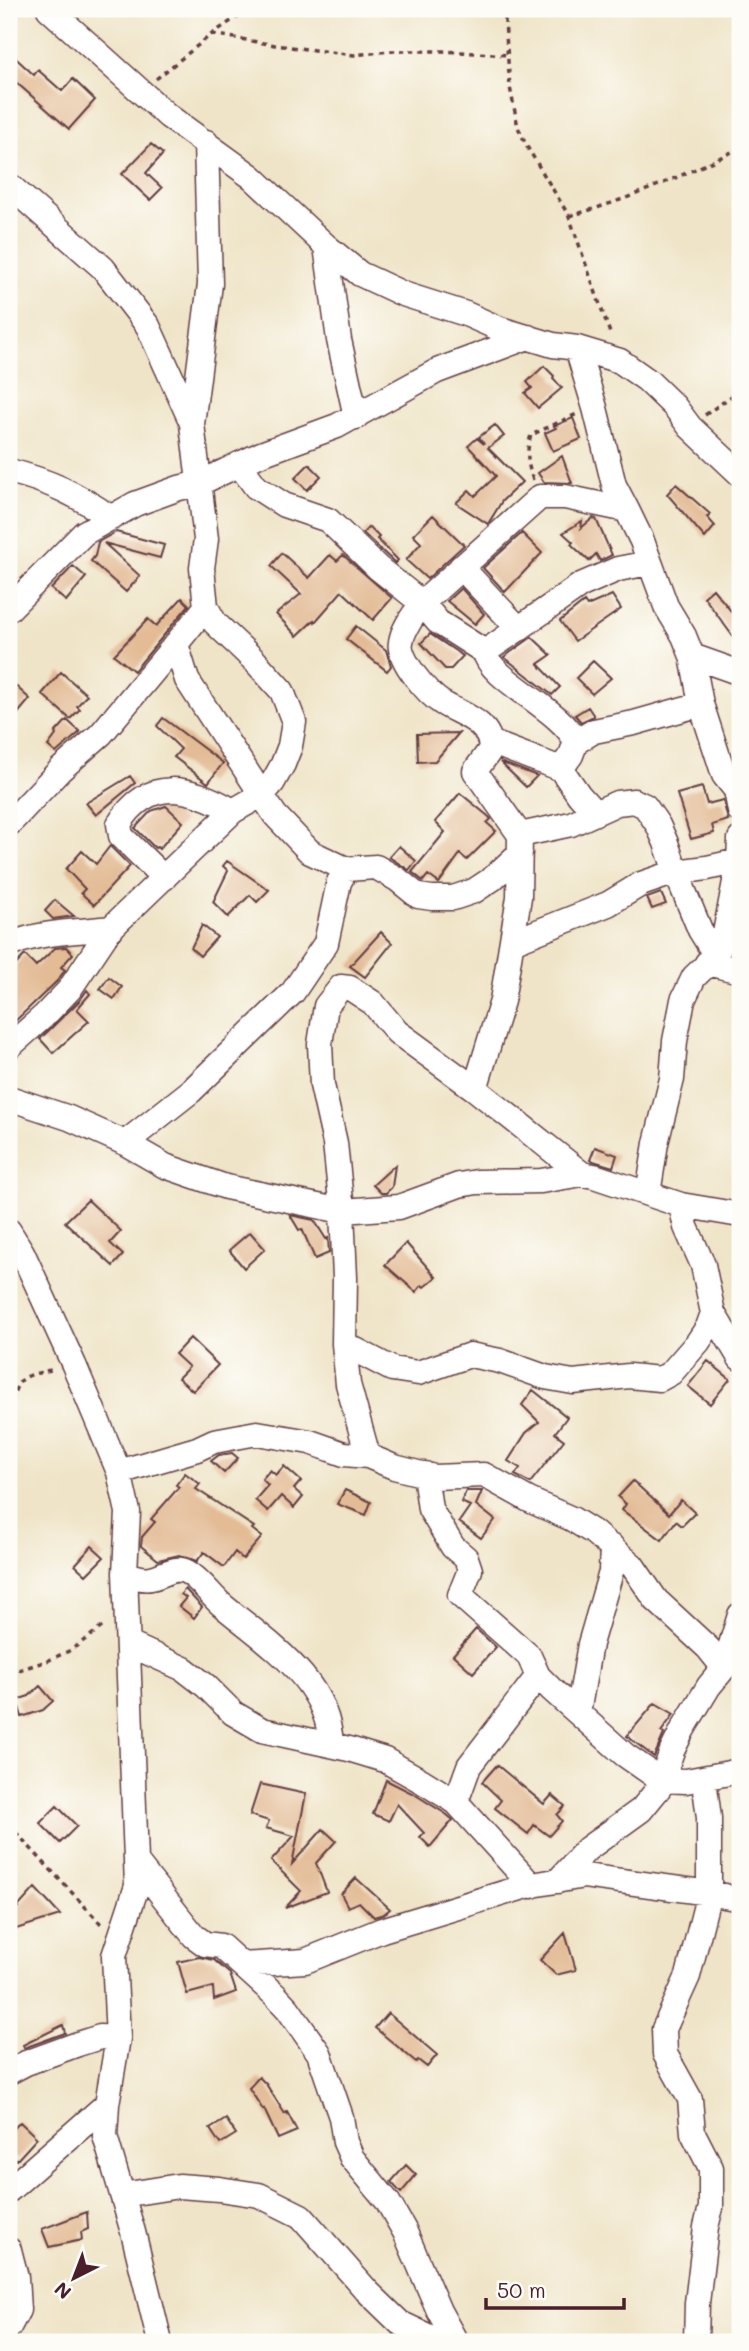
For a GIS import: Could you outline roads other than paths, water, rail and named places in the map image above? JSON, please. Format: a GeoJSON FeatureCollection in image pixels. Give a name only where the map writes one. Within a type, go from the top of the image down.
{"type":"FeatureCollection","features":[{"type":"Feature","properties":{"kind":"street"},"geometry":{"type":"LineString","coordinates":[[49,9],[168,116],[252,177],[360,274],[404,294],[528,337],[620,361],[656,389],[675,407],[690,427],[740,474]]}},
{"type":"Feature","properties":{"kind":"street"},"geometry":{"type":"LineString","coordinates":[[9,1047],[68,990],[112,928],[233,811],[262,794],[273,782],[290,746],[294,722],[282,691],[215,623],[206,607],[202,568],[206,539],[192,424],[210,284],[206,142]]}},
{"type":"Feature","properties":{"kind":"street"},"geometry":{"type":"LineString","coordinates":[[9,185],[103,268],[148,326],[192,424]]}},
{"type":"Feature","properties":{"kind":"street"},"geometry":{"type":"LineString","coordinates":[[326,246],[338,340],[356,416]]}},
{"type":"Feature","properties":{"kind":"street"},"geometry":{"type":"LineString","coordinates":[[9,609],[84,533],[135,504],[200,483],[261,454],[337,426],[437,371],[528,337]]}},
{"type":"Feature","properties":{"kind":"street"},"geometry":{"type":"LineString","coordinates":[[578,348],[614,485],[642,541],[666,606],[684,636],[692,656],[701,704],[724,775],[736,790],[740,811]]}},
{"type":"Feature","properties":{"kind":"street"},"geometry":{"type":"LineString","coordinates":[[239,464],[256,487],[284,505],[328,520],[378,568],[422,603],[438,622],[485,652],[497,670],[545,707],[572,733],[576,742],[572,755],[561,769]]}},
{"type":"Feature","properties":{"kind":"street"},"geometry":{"type":"LineString","coordinates":[[9,471],[52,483],[90,503],[111,518]]}},
{"type":"Feature","properties":{"kind":"street"},"geometry":{"type":"LineString","coordinates":[[595,813],[561,769],[491,742],[476,721],[432,695],[406,663],[400,644],[409,622],[422,603],[540,497],[565,496],[627,510]]}},
{"type":"Feature","properties":{"kind":"street"},"geometry":{"type":"LineString","coordinates":[[485,652],[581,585],[618,569],[649,563]]}},
{"type":"Feature","properties":{"kind":"street"},"geometry":{"type":"LineString","coordinates":[[461,567],[519,629]]}},
{"type":"Feature","properties":{"kind":"street"},"geometry":{"type":"LineString","coordinates":[[9,824],[60,770],[101,734],[206,607]]}},
{"type":"Feature","properties":{"kind":"street"},"geometry":{"type":"LineString","coordinates":[[176,645],[187,680],[284,825],[310,852],[346,869],[376,867],[397,878],[418,896],[453,898],[474,891],[492,879],[520,844],[617,803],[634,801],[645,806],[658,825],[711,959],[740,971]]}},
{"type":"Feature","properties":{"kind":"street"},"geometry":{"type":"LineString","coordinates":[[692,656],[740,673]]}},
{"type":"Feature","properties":{"kind":"street"},"geometry":{"type":"LineString","coordinates":[[576,742],[594,731],[701,704]]}},
{"type":"Feature","properties":{"kind":"street"},"geometry":{"type":"LineString","coordinates":[[475,1089],[502,1001],[519,897],[520,844],[475,771],[489,753],[491,742]]}},
{"type":"Feature","properties":{"kind":"street"},"geometry":{"type":"LineString","coordinates":[[164,877],[121,836],[119,824],[127,811],[139,800],[161,789],[197,793],[233,811]]}},
{"type":"Feature","properties":{"kind":"street"},"geometry":{"type":"LineString","coordinates":[[512,942],[608,904],[641,884],[676,872],[707,868],[740,850]]}},
{"type":"Feature","properties":{"kind":"street"},"geometry":{"type":"LineString","coordinates":[[648,1194],[656,1143],[672,1079],[675,1041],[683,1000],[694,977],[711,959],[728,921],[740,850]]}},
{"type":"Feature","properties":{"kind":"street"},"geometry":{"type":"LineString","coordinates":[[125,1143],[191,1091],[293,992],[326,943],[339,882],[346,869]]}},
{"type":"Feature","properties":{"kind":"street"},"geometry":{"type":"LineString","coordinates":[[9,945],[29,937],[57,932],[112,928]]}},
{"type":"Feature","properties":{"kind":"street"},"geometry":{"type":"LineString","coordinates":[[368,1456],[348,1384],[344,1344],[342,1211],[335,1143],[321,1086],[320,1044],[326,1006],[341,987],[350,988],[373,1003],[397,1032],[475,1089],[582,1174],[681,1205],[740,1215]]}},
{"type":"Feature","properties":{"kind":"street"},"geometry":{"type":"LineString","coordinates":[[9,1098],[69,1118],[125,1143],[164,1166],[226,1186],[342,1211],[399,1207],[459,1185],[477,1182],[541,1181],[582,1174]]}},
{"type":"Feature","properties":{"kind":"street"},"geometry":{"type":"LineString","coordinates":[[681,1205],[686,1227],[703,1265],[713,1313],[740,1358]]}},
{"type":"Feature","properties":{"kind":"street"},"geometry":{"type":"LineString","coordinates":[[13,1249],[74,1365],[119,1472],[128,1512],[125,1573],[137,1886],[114,1956],[118,2038],[107,2104],[105,2136],[160,2342]]}},
{"type":"Feature","properties":{"kind":"street"},"geometry":{"type":"LineString","coordinates":[[344,1344],[392,1369],[418,1373],[470,1355],[500,1361],[545,1377],[573,1382],[629,1376],[660,1379],[671,1373],[698,1342],[713,1313]]}},
{"type":"Feature","properties":{"kind":"street"},"geometry":{"type":"LineString","coordinates":[[119,1472],[197,1449],[214,1441],[257,1433],[310,1443],[344,1454],[368,1456],[394,1467],[435,1477],[484,1475],[528,1500],[572,1519],[612,1547],[632,1565],[656,1600],[708,1648],[724,1668]]}},
{"type":"Feature","properties":{"kind":"street"},"geometry":{"type":"LineString","coordinates":[[425,1475],[430,1509],[453,1547],[466,1558],[470,1570],[460,1595],[529,1656],[538,1676],[625,1755],[661,1780],[704,1779],[740,1771]]}},
{"type":"Feature","properties":{"kind":"street"},"geometry":{"type":"LineString","coordinates":[[578,1713],[590,1644],[611,1572],[612,1547]]}},
{"type":"Feature","properties":{"kind":"street"},"geometry":{"type":"LineString","coordinates":[[125,1573],[138,1578],[151,1578],[176,1570],[189,1572],[212,1597],[272,1645],[297,1669],[312,1688],[330,1730],[331,1745]]}},
{"type":"Feature","properties":{"kind":"street"},"geometry":{"type":"LineString","coordinates":[[558,1881],[587,1849],[641,1810],[659,1788],[683,1729],[709,1686],[724,1668],[740,1615]]}},
{"type":"Feature","properties":{"kind":"street"},"geometry":{"type":"LineString","coordinates":[[129,1644],[184,1669],[233,1713],[262,1730],[385,1760],[456,1802],[532,1886]]}},
{"type":"Feature","properties":{"kind":"street"},"geometry":{"type":"LineString","coordinates":[[456,1802],[469,1766],[538,1676]]}},
{"type":"Feature","properties":{"kind":"street"},"geometry":{"type":"LineString","coordinates":[[696,2342],[696,2303],[711,2207],[711,2168],[693,2133],[690,2099],[665,2054],[664,2029],[688,1976],[709,1893],[709,1818],[704,1779]]}},
{"type":"Feature","properties":{"kind":"street"},"geometry":{"type":"LineString","coordinates":[[122,2195],[179,2186],[259,2195],[302,2216],[367,2291],[400,2323],[432,2338],[456,2342],[439,2311],[405,2232],[388,2202],[352,2158],[319,2053],[288,2009],[242,1965],[221,1946],[199,1941],[136,1862]]}},
{"type":"Feature","properties":{"kind":"street"},"geometry":{"type":"LineString","coordinates":[[242,1965],[305,1961],[382,1930],[532,1886],[584,1877],[740,1899]]}},
{"type":"Feature","properties":{"kind":"street"},"geometry":{"type":"LineString","coordinates":[[9,2072],[26,2063],[100,2037],[118,2038]]}},
{"type":"Feature","properties":{"kind":"street"},"geometry":{"type":"LineString","coordinates":[[9,2190],[107,2104]]}},
{"type":"Feature","properties":{"kind":"street"},"geometry":{"type":"LineString","coordinates":[[9,2250],[18,2298],[18,2310],[9,2328]]}}]}
